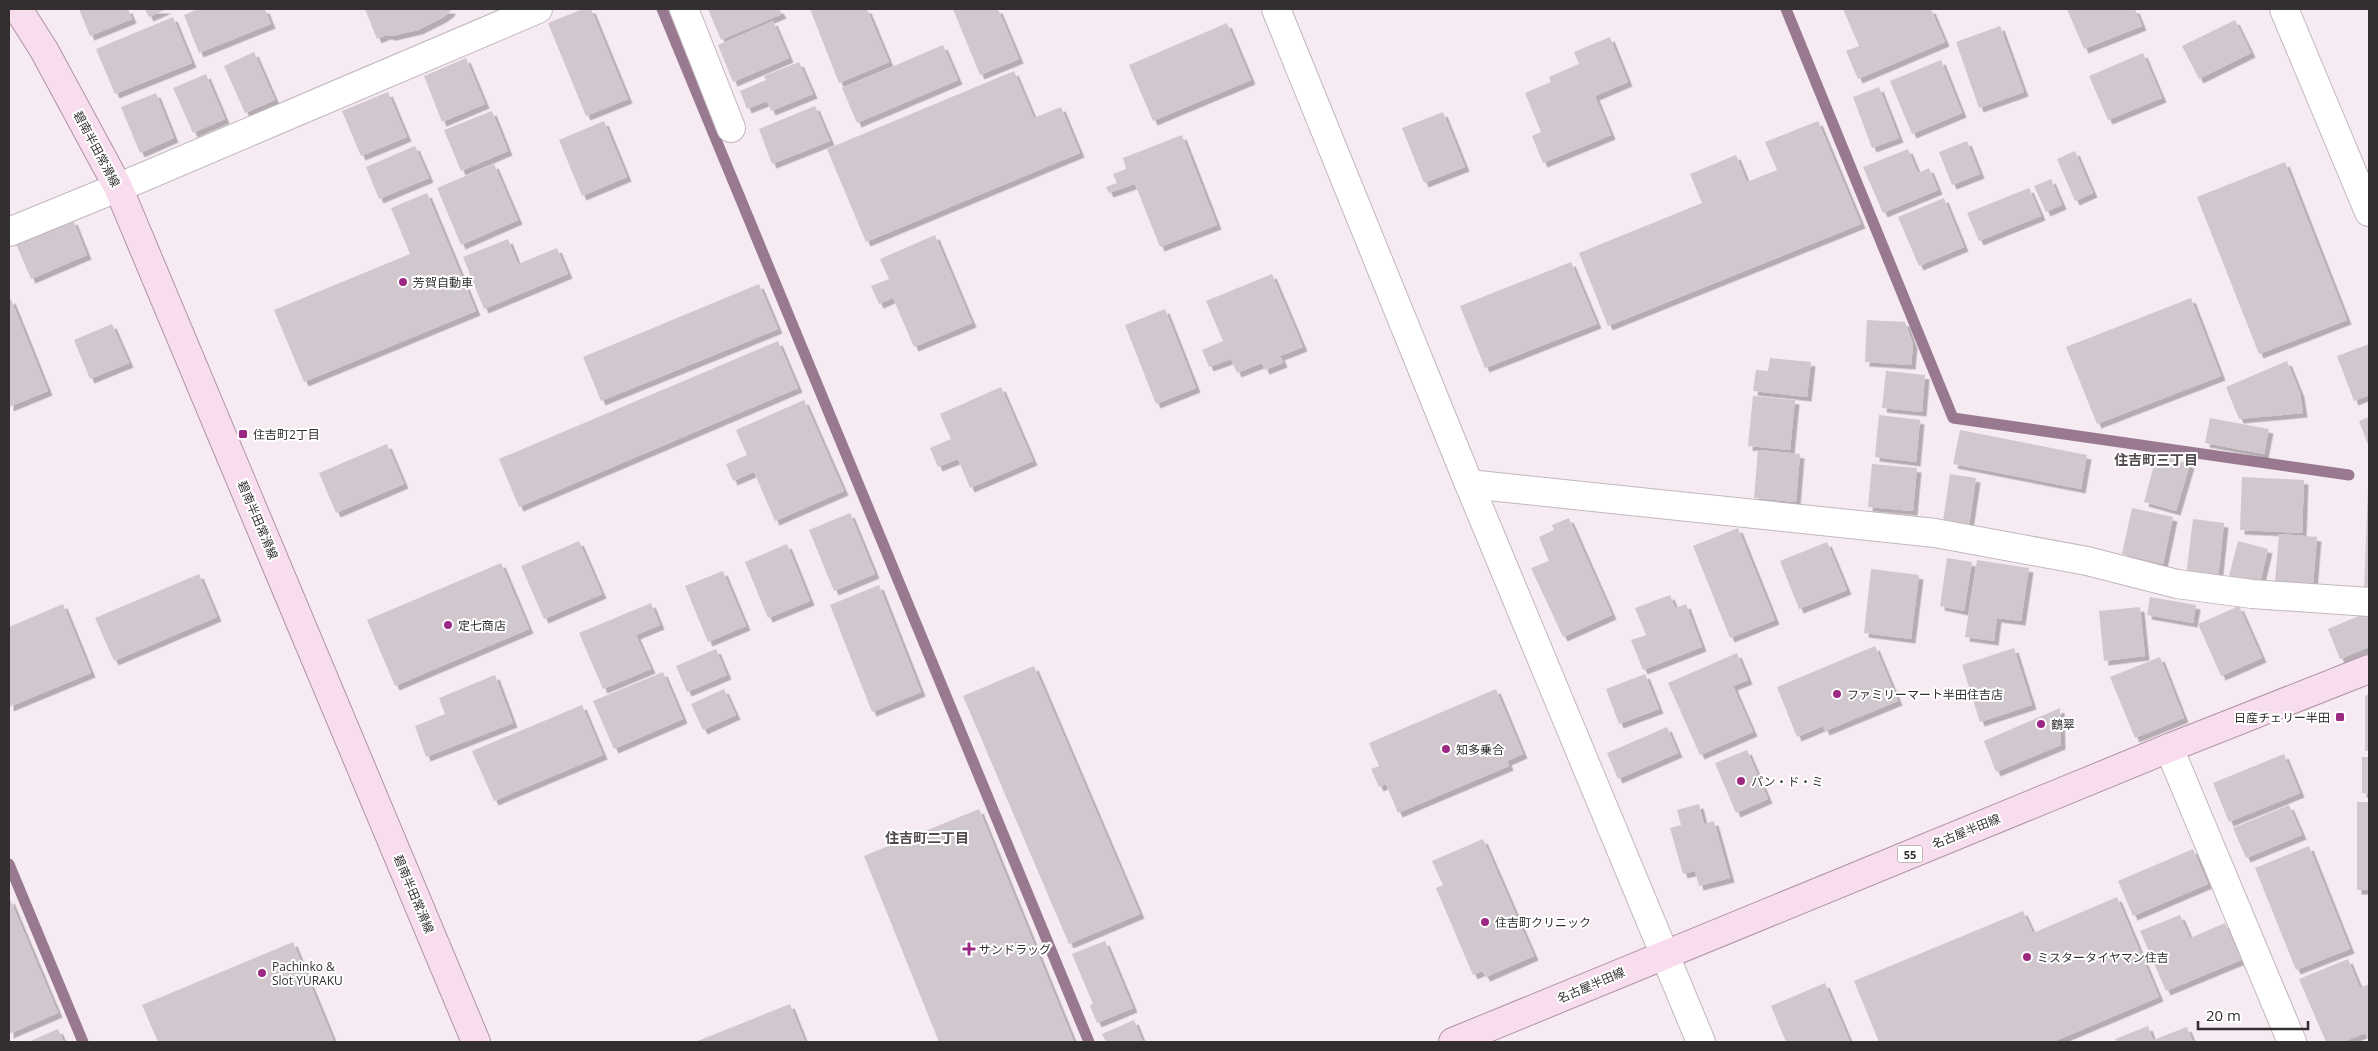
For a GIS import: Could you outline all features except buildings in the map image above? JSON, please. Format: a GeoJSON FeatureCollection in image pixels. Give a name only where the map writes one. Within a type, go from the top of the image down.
{"type":"FeatureCollection","features":[{"type":"Feature","properties":{"kind":"main road","name":"碧南半田常滑線"},"geometry":{"type":"LineString","coordinates":[[18,9],[44,50],[118,188],[476,1042]]}},
{"type":"Feature","properties":{"kind":"main road","name":"名古屋半田線"},"geometry":{"type":"LineString","coordinates":[[1453,1042],[2169,748],[2369,669]]}},
{"type":"Feature","properties":{"kind":"street"},"geometry":{"type":"LineString","coordinates":[[9,232],[118,188],[538,9]]}},
{"type":"Feature","properties":{"kind":"street"},"geometry":{"type":"LineString","coordinates":[[684,9],[731,128]]}},
{"type":"Feature","properties":{"kind":"street"},"geometry":{"type":"LineString","coordinates":[[1276,9],[1469,484],[1701,1042]]}},
{"type":"Feature","properties":{"kind":"street"},"geometry":{"type":"LineString","coordinates":[[2284,9],[2369,212]]}},
{"type":"Feature","properties":{"kind":"street"},"geometry":{"type":"LineString","coordinates":[[1469,484],[1935,534],[2087,562],[2177,584],[2252,594],[2369,602]]}},
{"type":"Feature","properties":{"kind":"street"},"geometry":{"type":"LineString","coordinates":[[2169,748],[2292,1042]]}},
{"type":"Feature","properties":{"kind":"waterway"},"geometry":{"type":"LineString","coordinates":[[662,9],[1089,1042]]}},
{"type":"Feature","properties":{"kind":"waterway"},"geometry":{"type":"LineString","coordinates":[[1786,9],[1953,418],[2349,475]]}},
{"type":"Feature","properties":{"kind":"waterway"},"geometry":{"type":"LineString","coordinates":[[9,864],[83,1042]]}},
{"type":"Feature","properties":{"kind":"place","name":"芳賀自動車"},"geometry":{"type":"Point","coordinates":[403,282]}},
{"type":"Feature","properties":{"kind":"place","name":"住吉町2丁目"},"geometry":{"type":"Point","coordinates":[243,434]}},
{"type":"Feature","properties":{"kind":"place","name":"定七商店"},"geometry":{"type":"Point","coordinates":[448,625]}},
{"type":"Feature","properties":{"kind":"place","name":"ファミリーマート半田住吉店"},"geometry":{"type":"Point","coordinates":[1837,694]}},
{"type":"Feature","properties":{"kind":"place","name":"日産チェリー半田"},"geometry":{"type":"Point","coordinates":[2340,717]}},
{"type":"Feature","properties":{"kind":"place","name":"鶴翠"},"geometry":{"type":"Point","coordinates":[2041,724]}},
{"type":"Feature","properties":{"kind":"place","name":"知多乗合"},"geometry":{"type":"Point","coordinates":[1446,749]}},
{"type":"Feature","properties":{"kind":"place","name":"パン・ド・ミ"},"geometry":{"type":"Point","coordinates":[1741,781]}},
{"type":"Feature","properties":{"kind":"place","name":"住吉町クリニック"},"geometry":{"type":"Point","coordinates":[1485,922]}},
{"type":"Feature","properties":{"kind":"place","name":"サンドラッグ"},"geometry":{"type":"Point","coordinates":[969,949]}},
{"type":"Feature","properties":{"kind":"place","name":"ミスタータイヤマン住吉"},"geometry":{"type":"Point","coordinates":[2027,957]}},
{"type":"Feature","properties":{"kind":"place","name":"Pachinko & Slot YURAKU"},"geometry":{"type":"Point","coordinates":[262,973]}},
{"type":"Feature","properties":{"kind":"district","name":"住吉町三丁目"},"geometry":{"type":"Point","coordinates":[2156,459]}},
{"type":"Feature","properties":{"kind":"district","name":"住吉町二丁目"},"geometry":{"type":"Point","coordinates":[927,837]}}]}
